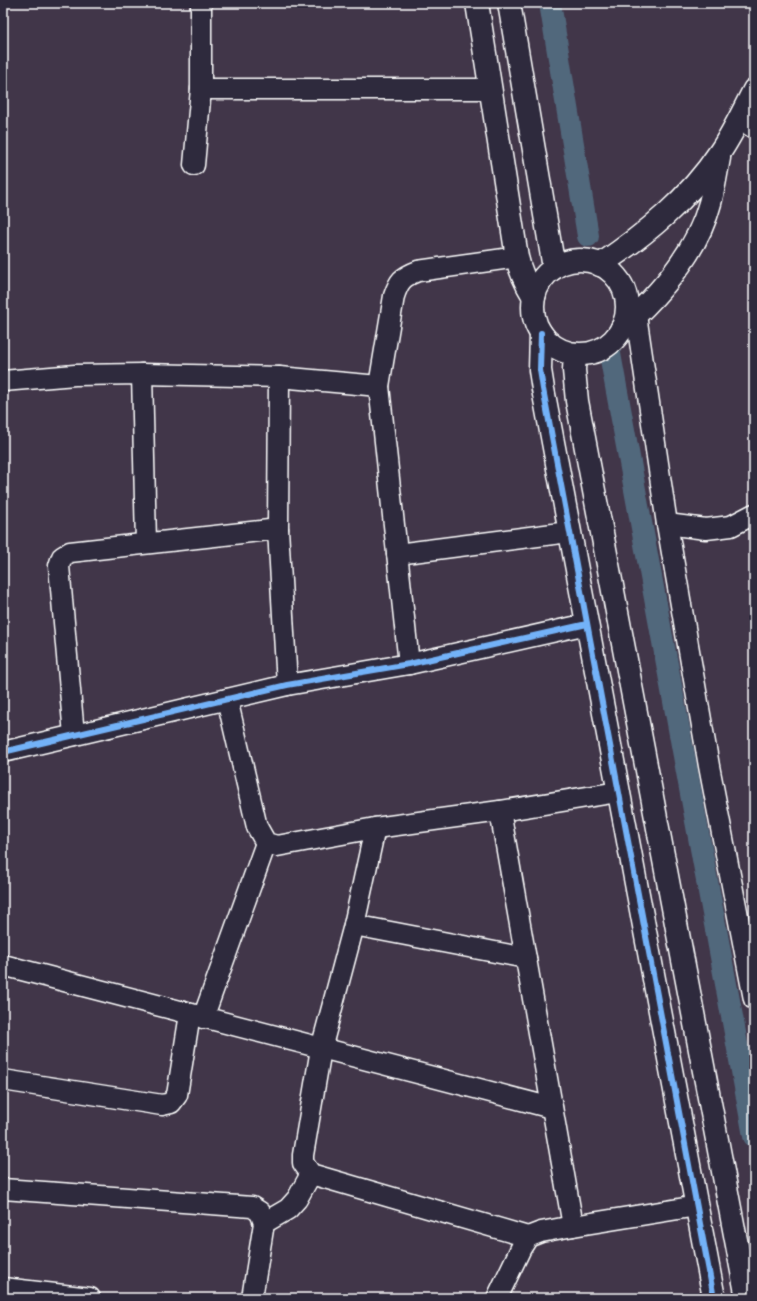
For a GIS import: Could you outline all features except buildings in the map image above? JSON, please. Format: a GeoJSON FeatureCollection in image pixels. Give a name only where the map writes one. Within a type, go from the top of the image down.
{"type":"FeatureCollection","features":[{"type":"Feature","properties":{"kind":"street"},"geometry":{"type":"LineString","coordinates":[[194,165],[201,89],[202,3]]}},
{"type":"Feature","properties":{"kind":"street"},"geometry":{"type":"LineString","coordinates":[[477,3],[517,256],[520,271],[534,297]]}},
{"type":"Feature","properties":{"kind":"street"},"geometry":{"type":"LineString","coordinates":[[509,3],[554,268]]}},
{"type":"Feature","properties":{"kind":"street"},"geometry":{"type":"LineString","coordinates":[[201,89],[491,89]]}},
{"type":"Feature","properties":{"kind":"street"},"geometry":{"type":"LineString","coordinates":[[600,265],[634,241],[666,215],[695,185],[720,153],[747,123],[754,90]]}},
{"type":"Feature","properties":{"kind":"street"},"geometry":{"type":"LineString","coordinates":[[720,153],[710,204],[697,236],[676,270],[660,291],[629,321],[616,337],[607,345],[587,354],[575,354],[562,351],[550,344],[541,333],[535,322],[533,310],[534,297],[544,276],[564,262],[576,260],[589,261],[600,265],[611,271],[619,280],[624,292],[627,304],[626,316],[629,321],[667,524],[709,766],[754,999]]}},
{"type":"Feature","properties":{"kind":"street"},"geometry":{"type":"LineString","coordinates":[[409,664],[379,386],[394,296],[398,284],[406,275],[418,271],[517,256]]}},
{"type":"Feature","properties":{"kind":"street"},"geometry":{"type":"LineString","coordinates":[[541,333],[540,370],[543,389],[714,1298]]}},
{"type":"Feature","properties":{"kind":"street"},"geometry":{"type":"LineString","coordinates":[[575,354],[574,381],[577,401],[748,1298]]}},
{"type":"Feature","properties":{"kind":"street"},"geometry":{"type":"LineString","coordinates":[[3,381],[75,375],[142,374],[280,377],[379,386]]}},
{"type":"Feature","properties":{"kind":"street"},"geometry":{"type":"LineString","coordinates":[[142,374],[146,543]]}},
{"type":"Feature","properties":{"kind":"street"},"geometry":{"type":"LineString","coordinates":[[280,377],[278,529],[287,684]]}},
{"type":"Feature","properties":{"kind":"street"},"geometry":{"type":"LineString","coordinates":[[667,524],[706,529],[731,526],[754,514]]}},
{"type":"Feature","properties":{"kind":"street"},"geometry":{"type":"LineString","coordinates":[[74,735],[59,566],[62,557],[70,552],[278,529]]}},
{"type":"Feature","properties":{"kind":"street"},"geometry":{"type":"LineString","coordinates":[[397,554],[569,532]]}},
{"type":"Feature","properties":{"kind":"street"},"geometry":{"type":"LineString","coordinates":[[3,752],[287,684],[409,664],[587,624]]}},
{"type":"Feature","properties":{"kind":"street"},"geometry":{"type":"LineString","coordinates":[[227,699],[257,827],[266,842],[277,846],[375,828],[500,811],[618,792]]}},
{"type":"Feature","properties":{"kind":"street"},"geometry":{"type":"LineString","coordinates":[[500,811],[573,1226]]}},
{"type":"Feature","properties":{"kind":"street"},"geometry":{"type":"LineString","coordinates":[[375,828],[354,925],[321,1049],[303,1155],[304,1163],[312,1174],[528,1237]]}},
{"type":"Feature","properties":{"kind":"street"},"geometry":{"type":"LineString","coordinates":[[3,1080],[162,1104],[171,1103],[177,1095],[197,1016],[266,842]]}},
{"type":"Feature","properties":{"kind":"street"},"geometry":{"type":"LineString","coordinates":[[354,925],[526,958]]}},
{"type":"Feature","properties":{"kind":"street"},"geometry":{"type":"LineString","coordinates":[[3,966],[552,1108]]}},
{"type":"Feature","properties":{"kind":"street"},"geometry":{"type":"LineString","coordinates":[[264,1223],[288,1209],[297,1199],[312,1174]]}},
{"type":"Feature","properties":{"kind":"street"},"geometry":{"type":"LineString","coordinates":[[3,1189],[252,1207],[260,1212],[264,1223],[252,1298]]}},
{"type":"Feature","properties":{"kind":"street"},"geometry":{"type":"LineString","coordinates":[[497,1298],[521,1248],[528,1237],[541,1232],[573,1226],[696,1206]]}},
{"type":"Feature","properties":{"kind":"street"},"geometry":{"type":"LineString","coordinates":[[3,1288],[90,1298]]}},
{"type":"Feature","properties":{"kind":"waterway"},"geometry":{"type":"LineString","coordinates":[[550,3],[588,236]]}},
{"type":"Feature","properties":{"kind":"waterway"},"geometry":{"type":"LineString","coordinates":[[610,354],[754,1136]]}},
{"type":"Feature","properties":{"kind":"cycle path"},"geometry":{"type":"LineString","coordinates":[[541,333],[540,370],[543,389],[714,1298]]}},
{"type":"Feature","properties":{"kind":"cycle path"},"geometry":{"type":"LineString","coordinates":[[3,752],[287,685],[409,664],[587,624]]}}]}
